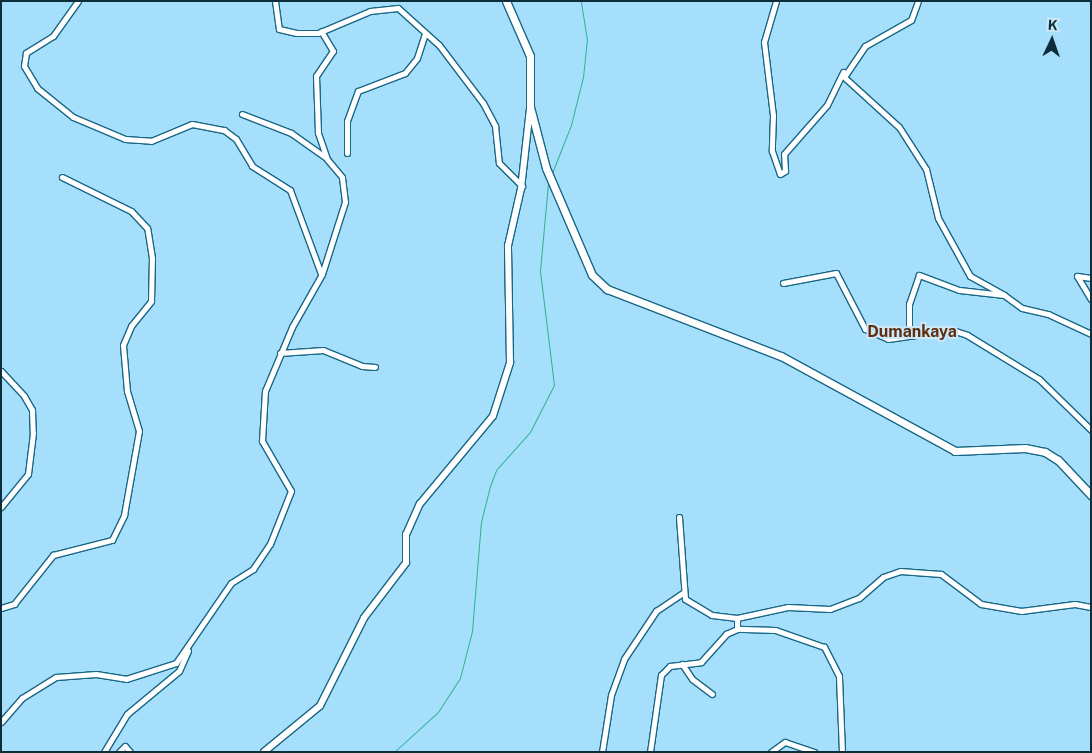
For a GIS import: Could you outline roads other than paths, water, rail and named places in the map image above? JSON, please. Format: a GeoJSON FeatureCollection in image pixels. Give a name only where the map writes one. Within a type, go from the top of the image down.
{"type":"FeatureCollection","features":[{"type":"Feature","properties":{"kind":"main road"},"geometry":{"type":"LineString","coordinates":[[506,1],[530,56],[530,107],[546,168],[592,275],[607,288],[781,356],[955,451],[1026,448],[1045,452],[1058,460],[1091,495]]}},
{"type":"Feature","properties":{"kind":"street"},"geometry":{"type":"LineString","coordinates":[[78,1],[53,36],[26,53],[24,66],[37,88],[73,117],[125,139],[151,141],[192,124],[224,130],[236,139],[252,166],[290,190],[322,274]]}},
{"type":"Feature","properties":{"kind":"street"},"geometry":{"type":"LineString","coordinates":[[275,1],[277,24],[284,32],[321,31],[391,6],[439,45],[491,115],[500,163],[522,186]]}},
{"type":"Feature","properties":{"kind":"street"},"geometry":{"type":"LineString","coordinates":[[776,1],[764,42],[774,115],[772,151],[780,174],[785,171],[784,154],[827,104],[843,72],[865,46],[911,20],[918,1]]}},
{"type":"Feature","properties":{"kind":"street"},"geometry":{"type":"LineString","coordinates":[[321,31],[333,51],[316,76],[318,133],[327,159]]}},
{"type":"Feature","properties":{"kind":"street"},"geometry":{"type":"LineString","coordinates":[[347,152],[347,121],[358,91],[405,73],[417,58],[425,34]]}},
{"type":"Feature","properties":{"kind":"street"},"geometry":{"type":"LineString","coordinates":[[843,72],[850,85],[899,127],[926,169],[938,218],[970,276],[1004,295],[1022,308],[1048,314],[1091,334]]}},
{"type":"Feature","properties":{"kind":"street"},"geometry":{"type":"LineString","coordinates":[[264,752],[320,706],[364,618],[406,563],[406,535],[420,504],[493,416],[510,363],[508,246],[522,186],[530,107]]}},
{"type":"Feature","properties":{"kind":"street"},"geometry":{"type":"LineString","coordinates":[[104,752],[127,714],[183,666],[198,626],[231,583],[253,570],[265,554],[291,491],[268,459],[259,428],[266,384],[280,353],[322,274],[346,195],[342,177],[327,159],[291,133],[242,114]]}},
{"type":"Feature","properties":{"kind":"street"},"geometry":{"type":"LineString","coordinates":[[1,608],[14,604],[50,557],[112,540],[124,516],[139,431],[127,391],[123,345],[151,301],[152,258],[147,228],[131,211],[62,177]]}},
{"type":"Feature","properties":{"kind":"street"},"geometry":{"type":"LineString","coordinates":[[783,283],[836,273],[865,329],[888,339],[952,330],[967,335],[1039,379],[1091,430]]}},
{"type":"Feature","properties":{"kind":"street"},"geometry":{"type":"LineString","coordinates":[[909,336],[909,304],[919,275],[959,290],[1004,295]]}},
{"type":"Feature","properties":{"kind":"street"},"geometry":{"type":"LineString","coordinates":[[1091,278],[1077,276],[1091,299]]}},
{"type":"Feature","properties":{"kind":"street"},"geometry":{"type":"LineString","coordinates":[[280,353],[324,350],[362,366],[375,367]]}},
{"type":"Feature","properties":{"kind":"street"},"geometry":{"type":"LineString","coordinates":[[1,371],[24,396],[32,410],[33,433],[28,474],[1,507]]}},
{"type":"Feature","properties":{"kind":"street"},"geometry":{"type":"LineString","coordinates":[[679,517],[683,593],[689,604],[712,615],[736,618],[788,607],[830,609],[859,598],[888,574],[900,571],[941,574],[981,604],[1020,611],[1075,604],[1091,607]]}},
{"type":"Feature","properties":{"kind":"street"},"geometry":{"type":"LineString","coordinates":[[602,752],[611,695],[624,659],[656,611],[683,593]]}},
{"type":"Feature","properties":{"kind":"street"},"geometry":{"type":"LineString","coordinates":[[736,618],[737,629]]}},
{"type":"Feature","properties":{"kind":"street"},"geometry":{"type":"LineString","coordinates":[[650,752],[661,675],[682,664],[707,658],[726,634],[737,629],[775,630],[824,647],[839,676],[842,752]]}},
{"type":"Feature","properties":{"kind":"street"},"geometry":{"type":"LineString","coordinates":[[1,722],[22,698],[56,677],[75,674],[131,678],[170,666],[188,649]]}},
{"type":"Feature","properties":{"kind":"street"},"geometry":{"type":"LineString","coordinates":[[682,664],[692,679],[712,694]]}},
{"type":"Feature","properties":{"kind":"street"},"geometry":{"type":"LineString","coordinates":[[770,752],[784,742],[814,752]]}},
{"type":"Feature","properties":{"kind":"street"},"geometry":{"type":"LineString","coordinates":[[119,752],[125,746],[130,752]]}},
{"type":"Feature","properties":{"kind":"waterway"},"geometry":{"type":"LineString","coordinates":[[552,173],[571,125],[583,77],[587,40],[581,1]]}},
{"type":"Feature","properties":{"kind":"waterway"},"geometry":{"type":"LineString","coordinates":[[394,752],[438,712],[460,678],[472,631],[481,522],[490,486],[496,470],[530,432],[554,385],[540,271],[548,183]]}},
{"type":"Feature","properties":{"kind":"district","name":"Dumankaya"},"geometry":{"type":"Point","coordinates":[912,332]}}]}
